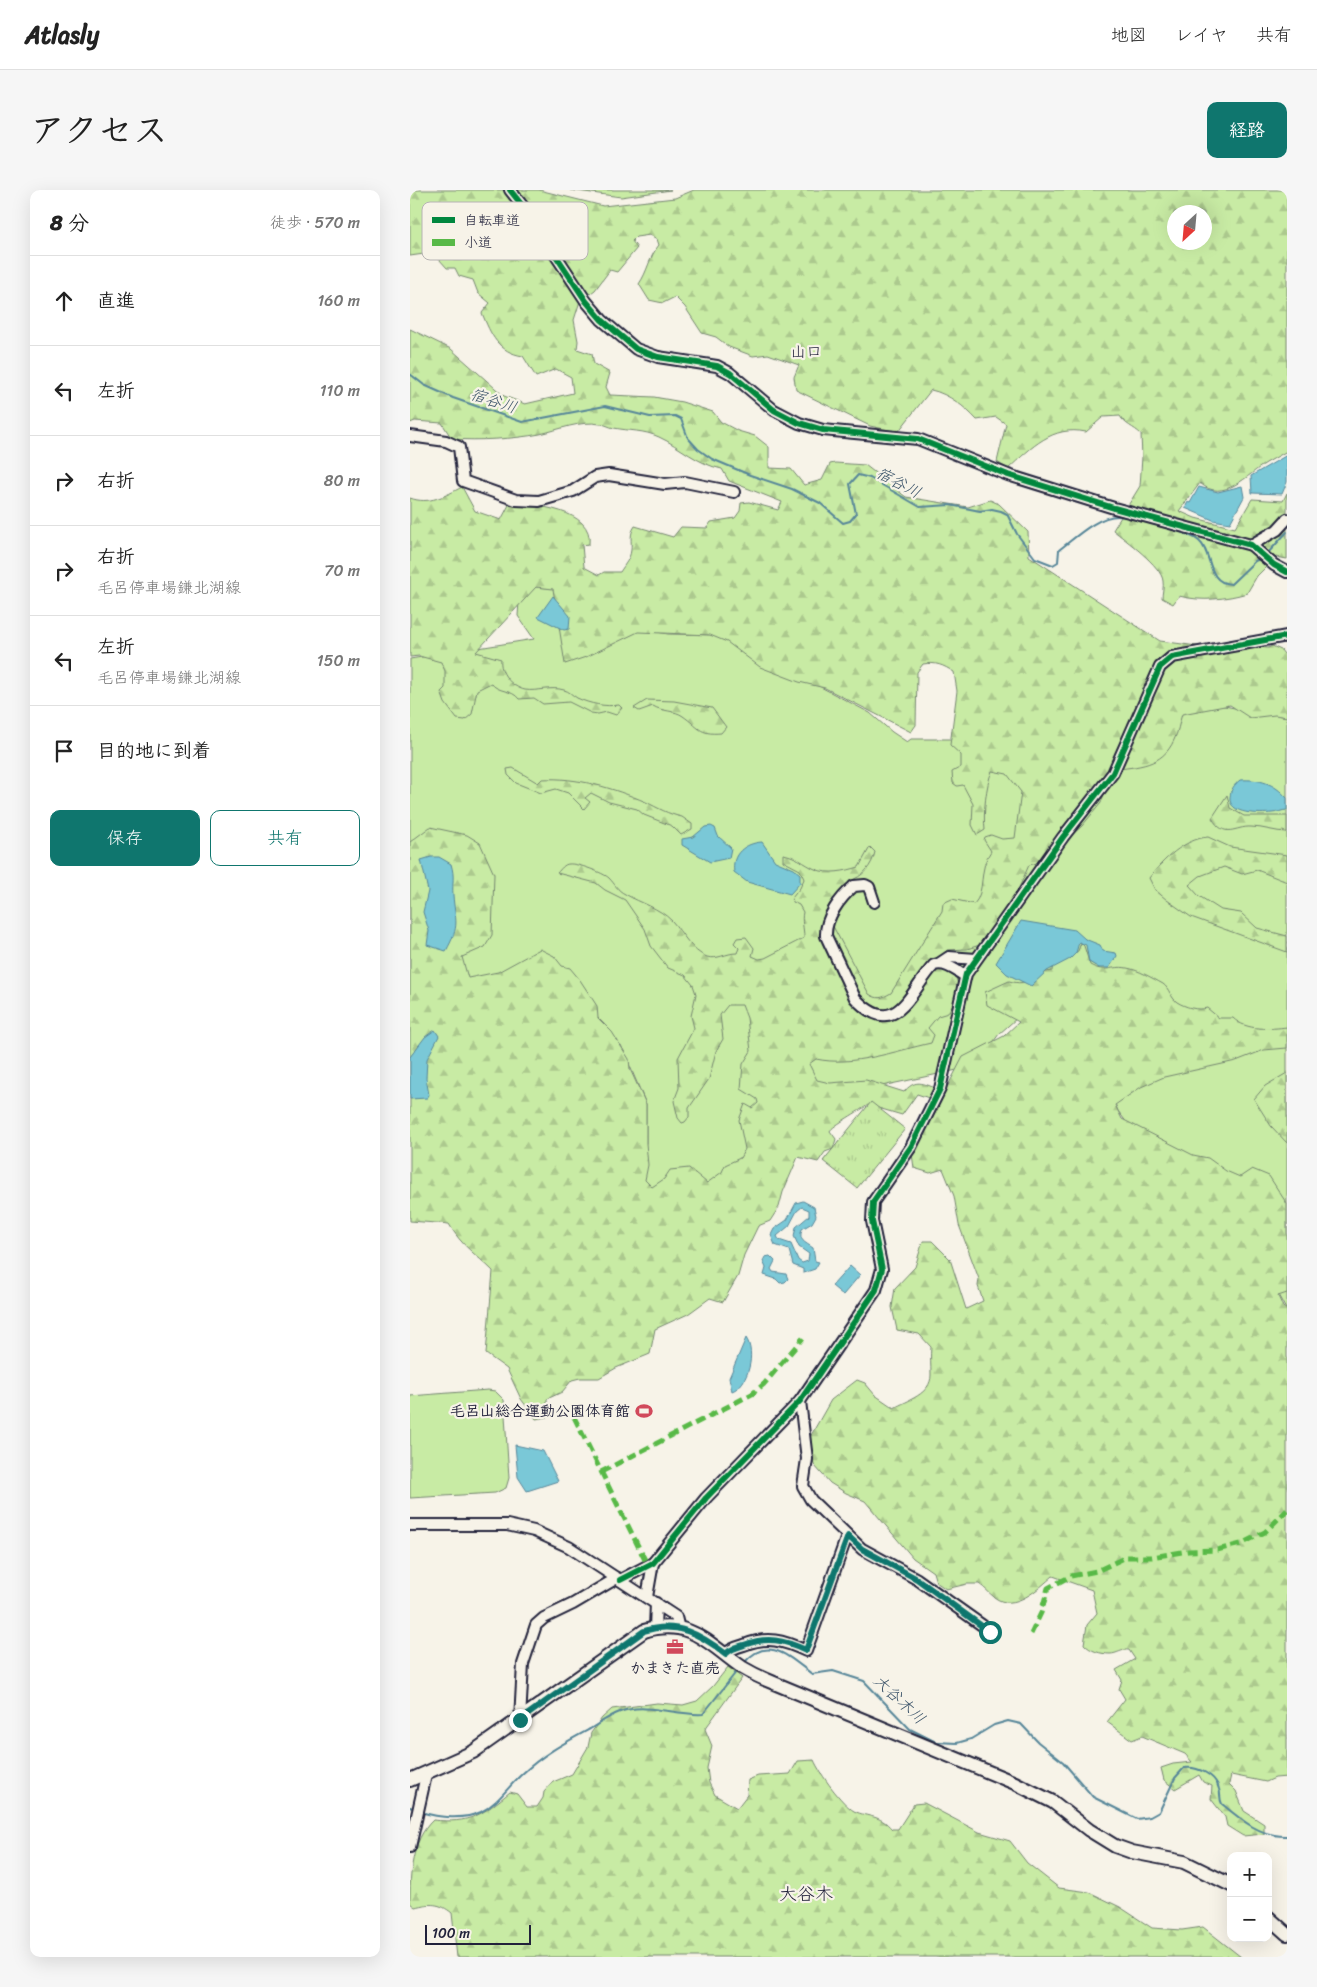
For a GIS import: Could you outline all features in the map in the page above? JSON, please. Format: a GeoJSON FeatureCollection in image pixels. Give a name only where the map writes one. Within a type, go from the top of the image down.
{"type":"FeatureCollection","features":[{"type":"Feature","properties":{"kind":"main road"},"geometry":{"type":"LineString","coordinates":[[410,1780],[426,1775],[473,1752],[644,1631],[655,1628],[679,1628],[699,1634],[740,1666],[774,1683],[1015,1782],[1053,1802],[1089,1830],[1115,1846],[1132,1852],[1184,1862],[1227,1883]]}},
{"type":"Feature","properties":{"kind":"main road"},"geometry":{"type":"LineString","coordinates":[[1272,1921],[1287,1934]]}},
{"type":"Feature","properties":{"kind":"street"},"geometry":{"type":"LineString","coordinates":[[510,190],[519,202]]}},
{"type":"Feature","properties":{"kind":"street"},"geometry":{"type":"LineString","coordinates":[[559,260],[586,301],[602,320],[636,349],[658,357],[717,366],[730,373],[774,410],[800,423],[823,430],[918,439],[1008,475],[1114,508],[1251,545],[1274,566],[1287,572]]}},
{"type":"Feature","properties":{"kind":"street"},"geometry":{"type":"LineString","coordinates":[[410,436],[446,441],[459,447],[464,481],[516,500],[539,501],[556,497],[573,491],[596,477],[609,475],[665,484],[685,482],[734,492]]}},
{"type":"Feature","properties":{"kind":"street"},"geometry":{"type":"LineString","coordinates":[[1251,545],[1276,530],[1287,519]]}},
{"type":"Feature","properties":{"kind":"street"},"geometry":{"type":"LineString","coordinates":[[520,1720],[523,1664],[536,1625],[544,1618],[619,1579],[653,1564],[706,1498],[800,1401],[879,1284],[882,1269],[872,1220],[872,1207],[882,1185],[911,1147],[932,1108],[940,1088],[965,976],[1063,837],[1114,772],[1160,667],[1172,657],[1287,636]]}},
{"type":"Feature","properties":{"kind":"street"},"geometry":{"type":"LineString","coordinates":[[874,902],[869,888],[865,885],[854,886],[831,915],[826,928],[826,936],[855,998],[876,1013],[895,1012],[908,1004],[934,965],[949,958],[976,959]]}},
{"type":"Feature","properties":{"kind":"street"},"geometry":{"type":"LineString","coordinates":[[940,963],[948,965],[965,976]]}},
{"type":"Feature","properties":{"kind":"street"},"geometry":{"type":"LineString","coordinates":[[800,1401],[807,1459],[803,1486],[811,1500],[862,1549],[917,1579],[994,1633]]}},
{"type":"Feature","properties":{"kind":"street"},"geometry":{"type":"LineString","coordinates":[[410,1525],[507,1526],[534,1530],[561,1542],[676,1616],[679,1628]]}},
{"type":"Feature","properties":{"kind":"street"},"geometry":{"type":"LineString","coordinates":[[726,1654],[747,1644],[766,1639],[781,1640],[806,1650],[848,1536]]}},
{"type":"Feature","properties":{"kind":"street"},"geometry":{"type":"LineString","coordinates":[[653,1564],[651,1600],[655,1628]]}},
{"type":"Feature","properties":{"kind":"street"},"geometry":{"type":"LineString","coordinates":[[410,1847],[426,1775]]}},
{"type":"Feature","properties":{"kind":"green space"},"geometry":{"type":"Polygon","coordinates":[[[410,190],[539,190],[587,202],[422,202],[422,254],[410,256],[410,190]]]}},
{"type":"Feature","properties":{"kind":"green space"},"geometry":{"type":"Polygon","coordinates":[[[570,190],[671,190],[621,197],[570,190]]]}},
{"type":"Feature","properties":{"kind":"green space"},"geometry":{"type":"Polygon","coordinates":[[[694,190],[1287,190],[1287,451],[1226,489],[1209,489],[1200,483],[1179,511],[1195,518],[1235,528],[1252,499],[1283,501],[1287,493],[1287,559],[1276,557],[1257,576],[1247,593],[1231,597],[1205,599],[1179,596],[1173,604],[1162,598],[1163,581],[1156,568],[1113,530],[1140,486],[1142,457],[1141,434],[1124,422],[1120,416],[1103,417],[1086,432],[1063,432],[1053,435],[1034,446],[1008,469],[997,462],[1006,424],[996,417],[977,420],[956,402],[938,392],[931,390],[898,432],[870,426],[796,390],[794,377],[799,365],[768,354],[753,356],[729,347],[716,337],[702,333],[685,307],[675,297],[663,303],[649,300],[639,284],[659,245],[657,239],[650,235],[636,237],[632,241],[637,248],[617,272],[610,270],[595,290],[580,301],[574,320],[578,341],[577,349],[592,354],[594,364],[610,373],[606,387],[610,395],[654,397],[682,402],[713,412],[721,422],[738,431],[755,436],[769,447],[769,468],[791,469],[804,485],[822,480],[830,464],[865,465],[906,497],[968,507],[990,500],[999,504],[1028,532],[1029,556],[1160,641],[1197,646],[1218,655],[1257,646],[1268,648],[1272,646],[1281,650],[1287,658],[1287,717],[1275,715],[1250,718],[1230,705],[1182,714],[1175,737],[1163,756],[1148,764],[1112,770],[1101,803],[1082,826],[1041,862],[1029,865],[1015,897],[980,945],[967,949],[947,950],[941,958],[955,975],[958,986],[956,996],[948,1013],[938,1016],[928,1028],[934,1035],[931,1043],[859,1060],[830,1061],[816,1059],[809,1064],[817,1080],[830,1083],[866,1080],[904,1092],[911,1085],[922,1083],[935,1088],[932,1099],[917,1094],[902,1115],[868,1105],[832,1129],[830,1131],[836,1139],[833,1149],[825,1152],[818,1162],[798,1157],[783,1192],[779,1207],[770,1221],[758,1226],[744,1255],[738,1276],[723,1302],[710,1298],[688,1314],[655,1329],[650,1354],[616,1368],[599,1378],[572,1380],[562,1392],[547,1399],[547,1417],[536,1419],[521,1399],[507,1369],[486,1354],[493,1271],[464,1244],[449,1224],[410,1221],[410,842],[430,827],[467,835],[480,843],[494,874],[492,935],[485,947],[462,957],[468,978],[498,972],[540,949],[554,956],[562,966],[570,968],[597,1006],[598,1018],[612,1032],[629,1059],[630,1069],[646,1104],[648,1165],[645,1180],[652,1187],[664,1179],[670,1170],[689,1168],[707,1183],[722,1172],[725,1165],[740,1158],[745,1149],[739,1120],[745,1104],[752,1108],[758,1103],[757,1099],[741,1089],[743,1064],[751,1051],[747,1018],[742,1005],[728,1005],[720,1015],[723,1039],[716,1051],[709,1079],[689,1108],[689,1117],[682,1123],[678,1118],[674,1101],[679,1088],[678,1058],[694,1028],[691,1016],[696,994],[693,985],[685,975],[668,968],[651,946],[645,929],[625,900],[596,883],[557,873],[566,865],[573,864],[606,876],[622,892],[667,916],[692,946],[707,957],[714,958],[737,953],[739,948],[734,943],[737,938],[746,937],[754,948],[752,956],[759,959],[765,958],[804,938],[803,912],[799,905],[793,902],[792,898],[804,879],[800,870],[783,861],[783,854],[792,856],[820,871],[837,872],[859,867],[870,847],[875,852],[872,862],[863,874],[849,881],[847,889],[827,915],[869,994],[880,998],[891,993],[942,911],[943,903],[952,899],[974,904],[978,899],[985,865],[991,851],[984,840],[985,837],[991,835],[1002,839],[1015,838],[1021,792],[1007,774],[992,771],[988,784],[984,816],[985,830],[977,835],[972,825],[973,804],[963,785],[957,786],[953,783],[952,772],[961,767],[961,755],[950,745],[957,691],[954,672],[943,666],[932,663],[923,664],[917,672],[916,725],[911,732],[825,688],[799,682],[760,667],[727,642],[710,635],[638,632],[586,657],[565,664],[553,589],[536,587],[476,652],[501,659],[502,669],[507,678],[515,686],[525,690],[559,689],[567,691],[587,702],[619,705],[622,708],[616,715],[607,712],[591,713],[569,702],[543,704],[534,698],[519,699],[491,683],[477,690],[472,714],[465,720],[457,719],[445,703],[441,692],[445,688],[445,671],[441,662],[419,656],[410,657],[410,498],[430,500],[462,487],[475,511],[501,520],[510,503],[533,505],[573,516],[582,523],[588,532],[589,544],[582,545],[584,567],[599,575],[604,572],[620,572],[630,556],[631,535],[635,526],[673,537],[681,527],[707,528],[711,522],[735,518],[740,511],[741,503],[749,502],[778,510],[782,502],[729,481],[722,469],[697,459],[659,437],[642,432],[614,428],[602,424],[585,423],[519,437],[462,440],[452,439],[442,423],[415,421],[410,423],[410,329],[451,349],[504,396],[525,404],[573,393],[571,377],[556,369],[536,377],[523,356],[507,351],[496,341],[482,313],[490,303],[478,293],[473,280],[459,276],[455,268],[447,268],[440,260],[588,260],[588,202],[603,206],[675,198],[694,190]]]}},
{"type":"Feature","properties":{"kind":"green space"},"geometry":{"type":"Polygon","coordinates":[[[536,587],[561,589],[634,628],[668,634],[722,635],[870,713],[907,742],[911,739],[953,739],[1204,702],[1255,712],[1287,711],[1287,1311],[1272,1284],[1212,1235],[1118,1111],[1094,1053],[1017,1018],[999,1034],[976,1066],[792,1105],[711,1251],[617,1206],[646,1143],[646,1104],[621,1045],[410,1032],[410,659],[534,639],[518,616],[519,601],[536,587]]]}},
{"type":"Feature","properties":{"kind":"green space"},"geometry":{"type":"Polygon","coordinates":[[[647,700],[674,701],[712,708],[726,727],[721,733],[708,733],[676,713],[653,706],[639,711],[634,708],[647,700]]]}},
{"type":"Feature","properties":{"kind":"green space"},"geometry":{"type":"Polygon","coordinates":[[[513,768],[538,783],[542,779],[568,780],[595,784],[621,792],[668,813],[682,817],[692,824],[692,829],[681,835],[672,826],[644,815],[637,809],[609,802],[591,793],[585,798],[590,802],[584,809],[568,793],[556,789],[541,793],[516,783],[508,775],[507,769],[513,768]]]}},
{"type":"Feature","properties":{"kind":"green space"},"geometry":{"type":"Polygon","coordinates":[[[1227,795],[1230,808],[1244,816],[1287,816],[1287,832],[1256,827],[1230,830],[1221,829],[1212,818],[1227,795]]]}},
{"type":"Feature","properties":{"kind":"green space"},"geometry":{"type":"Polygon","coordinates":[[[1208,837],[1230,847],[1287,855],[1287,882],[1257,870],[1242,874],[1224,867],[1200,876],[1189,885],[1199,896],[1221,910],[1241,913],[1257,928],[1287,936],[1287,952],[1191,917],[1155,890],[1149,878],[1161,864],[1182,846],[1208,837]]]}},
{"type":"Feature","properties":{"kind":"green space"},"geometry":{"type":"Polygon","coordinates":[[[1081,943],[1084,946],[1090,965],[1100,969],[1121,967],[1141,972],[1163,984],[1177,1002],[1184,1005],[1196,1009],[1207,1008],[1219,1018],[1233,1018],[1252,1027],[1287,1027],[1287,1048],[1264,1050],[1236,1061],[1164,1077],[1141,1087],[1115,1105],[1122,1119],[1193,1155],[1208,1158],[1226,1171],[1240,1177],[1252,1169],[1269,1176],[1287,1204],[1287,1293],[1278,1296],[1283,1307],[1287,1310],[1287,1777],[1275,1778],[1266,1782],[1231,1775],[1229,1784],[1236,1791],[1244,1811],[1264,1824],[1264,1834],[1243,1836],[1227,1826],[1225,1817],[1211,1799],[1212,1786],[1203,1782],[1199,1775],[1175,1789],[1164,1780],[1161,1768],[1173,1764],[1192,1762],[1185,1754],[1142,1736],[1132,1740],[1107,1722],[1125,1699],[1119,1689],[1122,1680],[1116,1670],[1135,1659],[1129,1650],[1113,1654],[1103,1653],[1092,1650],[1084,1644],[1087,1625],[1097,1613],[1092,1590],[1053,1576],[1026,1597],[1010,1602],[994,1597],[979,1584],[967,1584],[946,1589],[936,1582],[933,1572],[913,1558],[865,1501],[846,1493],[830,1483],[814,1465],[810,1437],[831,1400],[857,1380],[865,1383],[875,1395],[894,1408],[918,1396],[930,1382],[931,1347],[919,1334],[897,1330],[892,1307],[895,1288],[915,1267],[923,1241],[932,1241],[950,1259],[966,1309],[983,1301],[978,1286],[979,1279],[959,1225],[954,1196],[943,1169],[930,1173],[914,1168],[912,1154],[963,1057],[1004,1036],[1019,1022],[987,1005],[985,992],[1009,981],[1026,982],[1041,973],[1052,971],[1053,962],[1078,951],[1081,943]]]}},
{"type":"Feature","properties":{"kind":"green space"},"geometry":{"type":"Polygon","coordinates":[[[1287,1073],[1287,1143],[1271,1126],[1254,1099],[1265,1086],[1287,1073]]]}},
{"type":"Feature","properties":{"kind":"green space"},"geometry":{"type":"Polygon","coordinates":[[[871,1102],[905,1129],[857,1188],[823,1161],[871,1102]]]}},
{"type":"Feature","properties":{"kind":"green space"},"geometry":{"type":"Polygon","coordinates":[[[495,1391],[504,1400],[509,1478],[506,1488],[495,1493],[410,1498],[410,1396],[495,1391]]]}},
{"type":"Feature","properties":{"kind":"green space"},"geometry":{"type":"Polygon","coordinates":[[[728,1667],[742,1678],[705,1729],[712,1746],[707,1768],[709,1783],[715,1795],[737,1808],[747,1795],[748,1780],[758,1776],[790,1774],[798,1761],[814,1760],[832,1788],[849,1807],[854,1811],[883,1821],[892,1829],[898,1829],[914,1804],[924,1803],[979,1832],[1010,1841],[1027,1863],[1059,1888],[1089,1892],[1120,1907],[1152,1928],[1182,1930],[1203,1927],[1241,1957],[457,1957],[452,1913],[439,1906],[425,1905],[415,1907],[410,1903],[413,1858],[420,1838],[433,1820],[457,1821],[475,1816],[491,1807],[510,1792],[517,1794],[527,1807],[537,1807],[543,1798],[544,1792],[553,1782],[572,1774],[588,1747],[591,1733],[602,1718],[612,1709],[657,1703],[683,1705],[697,1701],[713,1686],[728,1667]]]}},
{"type":"Feature","properties":{"kind":"water"},"geometry":{"type":"Polygon","coordinates":[[[1287,455],[1287,482],[1282,494],[1252,493],[1251,476],[1287,455]]]}},
{"type":"Feature","properties":{"kind":"water"},"geometry":{"type":"Polygon","coordinates":[[[1242,486],[1244,497],[1230,523],[1213,520],[1185,508],[1199,487],[1218,492],[1242,486]]]}},
{"type":"Feature","properties":{"kind":"water"},"geometry":{"type":"Polygon","coordinates":[[[553,596],[570,616],[569,629],[564,630],[538,617],[553,596]]]}},
{"type":"Feature","properties":{"kind":"water"},"geometry":{"type":"Polygon","coordinates":[[[1240,780],[1254,780],[1272,785],[1287,798],[1287,810],[1274,813],[1253,813],[1234,807],[1231,803],[1230,794],[1233,787],[1240,780]]]}},
{"type":"Feature","properties":{"kind":"water"},"geometry":{"type":"Polygon","coordinates":[[[711,826],[715,828],[718,836],[731,848],[729,858],[710,862],[682,845],[682,839],[693,837],[705,827],[711,826]]]}},
{"type":"Feature","properties":{"kind":"water"},"geometry":{"type":"Polygon","coordinates":[[[762,842],[775,861],[794,869],[800,874],[800,883],[790,894],[747,882],[734,872],[737,855],[745,847],[762,842]]]}},
{"type":"Feature","properties":{"kind":"water"},"geometry":{"type":"Polygon","coordinates":[[[439,857],[451,864],[453,872],[456,923],[454,935],[446,951],[427,945],[429,931],[423,912],[428,891],[421,860],[439,857]]]}},
{"type":"Feature","properties":{"kind":"water"},"geometry":{"type":"Polygon","coordinates":[[[1021,921],[1075,930],[1085,939],[1100,945],[1103,951],[1116,953],[1117,956],[1109,968],[1099,968],[1089,962],[1086,945],[1079,942],[1076,953],[1070,959],[1047,971],[1031,986],[1007,974],[996,963],[1021,921]]]}},
{"type":"Feature","properties":{"kind":"water"},"geometry":{"type":"Polygon","coordinates":[[[435,1030],[439,1036],[427,1059],[426,1078],[429,1095],[427,1098],[410,1099],[410,1057],[425,1037],[435,1030]]]}},
{"type":"Feature","properties":{"kind":"water"},"geometry":{"type":"Polygon","coordinates":[[[803,1201],[814,1207],[816,1216],[812,1223],[802,1229],[801,1236],[803,1241],[813,1248],[815,1261],[819,1262],[815,1269],[803,1273],[803,1269],[793,1265],[789,1250],[775,1245],[771,1235],[774,1229],[787,1220],[796,1203],[803,1201]],[[802,1207],[797,1211],[789,1226],[777,1236],[779,1240],[791,1244],[798,1260],[802,1263],[808,1261],[809,1254],[799,1247],[794,1236],[796,1227],[809,1216],[809,1210],[802,1207]]]}},
{"type":"Feature","properties":{"kind":"water"},"geometry":{"type":"Polygon","coordinates":[[[770,1256],[775,1261],[771,1269],[773,1272],[786,1274],[788,1279],[785,1282],[780,1283],[776,1279],[764,1275],[766,1268],[763,1261],[765,1257],[770,1256]]]}},
{"type":"Feature","properties":{"kind":"water"},"geometry":{"type":"Polygon","coordinates":[[[850,1266],[860,1275],[843,1295],[832,1286],[850,1266]]]}},
{"type":"Feature","properties":{"kind":"water"},"geometry":{"type":"Polygon","coordinates":[[[746,1338],[750,1351],[749,1368],[743,1382],[732,1391],[729,1378],[746,1338]]]}},
{"type":"Feature","properties":{"kind":"water"},"geometry":{"type":"Polygon","coordinates":[[[515,1445],[543,1451],[558,1481],[527,1491],[518,1477],[515,1445]]]}},
{"type":"Feature","properties":{"kind":"waterway","name":"宿谷川"},"geometry":{"type":"LineString","coordinates":[[410,374],[424,385],[453,398],[522,422],[605,406],[650,417],[675,416],[681,419],[688,438],[698,449],[712,459],[750,475],[792,489],[820,503],[843,523],[850,521],[856,514],[850,484],[858,475],[870,478],[920,507],[950,505],[980,511],[992,509],[1001,511],[1007,514],[1017,534],[1035,558],[1053,565],[1058,562],[1059,550],[1079,534],[1102,520],[1118,516],[1177,531],[1195,538],[1203,546],[1217,579],[1223,582],[1231,584],[1255,561],[1261,558]]}},
{"type":"Feature","properties":{"kind":"waterway","name":"宿谷川"},"geometry":{"type":"LineString","coordinates":[[1267,554],[1287,532]]}},
{"type":"Feature","properties":{"kind":"waterway","name":"大谷木川"},"geometry":{"type":"LineString","coordinates":[[744,1663],[753,1654],[762,1650],[770,1650],[787,1656],[812,1674],[833,1671],[864,1681],[910,1729],[936,1742],[957,1743],[971,1739],[994,1725],[1008,1721],[1021,1724],[1038,1742],[1063,1762],[1093,1797],[1137,1819],[1150,1817],[1159,1812],[1175,1778],[1184,1768],[1195,1768],[1205,1772],[1214,1780],[1219,1789],[1222,1804],[1237,1816],[1260,1831],[1278,1836],[1287,1836]]}},
{"type":"Feature","properties":{"kind":"waterway","name":"大谷木川"},"geometry":{"type":"LineString","coordinates":[[421,1812],[451,1817],[474,1815],[487,1809],[521,1775],[546,1755],[620,1712],[640,1708],[703,1714],[737,1671]]}},
{"type":"Feature","properties":{"kind":"waterway","name":"大谷木川"},"geometry":{"type":"LineString","coordinates":[[410,1807],[415,1809]]}},
{"type":"Feature","properties":{"kind":"marked path"},"geometry":{"type":"LineString","coordinates":[[601,1472],[752,1394],[764,1384],[803,1338]]}},
{"type":"Feature","properties":{"kind":"marked path"},"geometry":{"type":"LineString","coordinates":[[574,1417],[648,1566]]}},
{"type":"Feature","properties":{"kind":"marked path"},"geometry":{"type":"LineString","coordinates":[[1031,1634],[1041,1613],[1048,1588],[1071,1576],[1097,1571],[1126,1557],[1152,1557],[1188,1551],[1217,1550],[1241,1544],[1265,1532],[1287,1510]]}},
{"type":"Feature","properties":{"kind":"cycle path"},"geometry":{"type":"LineString","coordinates":[[510,190],[519,202]]}},
{"type":"Feature","properties":{"kind":"cycle path"},"geometry":{"type":"LineString","coordinates":[[559,260],[586,301],[602,320],[636,349],[658,357],[717,366],[730,373],[774,410],[799,423],[823,430],[918,439],[1008,475],[1114,508],[1251,545],[1274,565],[1287,572]]}},
{"type":"Feature","properties":{"kind":"cycle path"},"geometry":{"type":"LineString","coordinates":[[620,1580],[653,1563],[706,1498],[800,1401],[876,1290],[882,1269],[872,1221],[873,1202],[911,1147],[940,1089],[966,974],[1063,837],[1113,773],[1160,667],[1172,657],[1287,636]]}},
{"type":"Feature","properties":{"kind":"place","name":"毛呂山総合運動公園体育館"},"geometry":{"type":"Point","coordinates":[644,1411]}},
{"type":"Feature","properties":{"kind":"place","name":"かまきた直売"},"geometry":{"type":"Point","coordinates":[675,1647]}},
{"type":"Feature","properties":{"kind":"district","name":"山口"},"geometry":{"type":"Point","coordinates":[806,351]}},
{"type":"Feature","properties":{"kind":"district","name":"大谷木"},"geometry":{"type":"Point","coordinates":[806,1894]}},
{"type":"Feature","properties":{"kind":"route"},"geometry":{"type":"LineString","coordinates":[[520,1720],[644,1631],[655,1628],[669,1627],[699,1634],[726,1654],[728,1651],[758,1640],[773,1638],[806,1650],[848,1536],[862,1549],[917,1579],[990,1632]]}}]}
